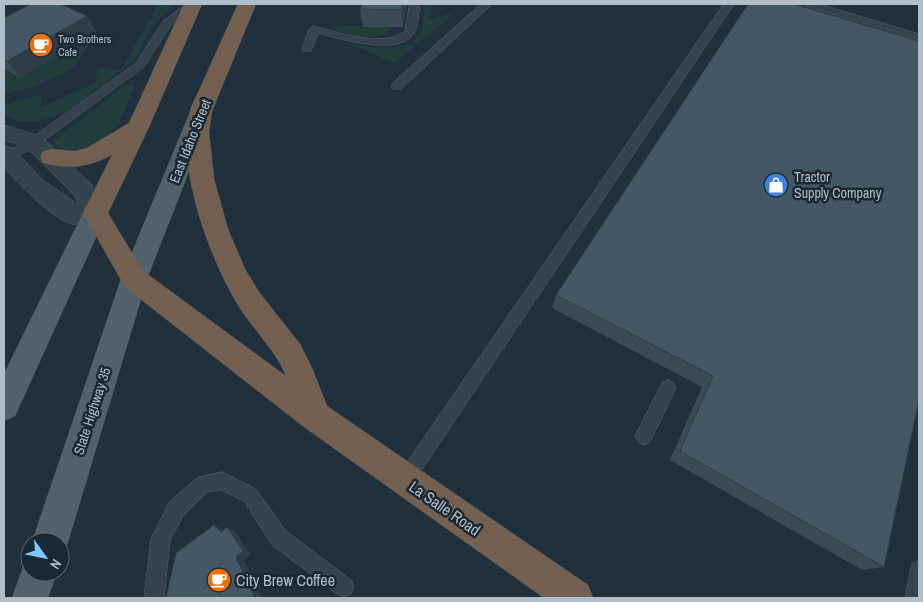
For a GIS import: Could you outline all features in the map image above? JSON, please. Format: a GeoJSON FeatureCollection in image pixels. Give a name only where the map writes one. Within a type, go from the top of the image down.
{"type":"FeatureCollection","features":[{"type":"Feature","properties":{"kind":"highway"},"geometry":{"type":"LineString","coordinates":[[134,279],[95,213],[138,127],[193,4]]}},
{"type":"Feature","properties":{"kind":"highway","name":"East Idaho Street"},"geometry":{"type":"LineString","coordinates":[[204,103],[247,4]]}},
{"type":"Feature","properties":{"kind":"highway"},"geometry":{"type":"LineString","coordinates":[[204,103],[198,124],[198,144],[202,172],[216,230],[244,292],[290,353],[315,416]]}},
{"type":"Feature","properties":{"kind":"highway"},"geometry":{"type":"LineString","coordinates":[[52,157],[64,161],[81,160],[106,150],[138,127]]}},
{"type":"Feature","properties":{"kind":"highway","name":"La Salle Road"},"geometry":{"type":"LineString","coordinates":[[134,279],[315,416],[575,598]]}},
{"type":"Feature","properties":{"kind":"main road","name":"East Idaho Street"},"geometry":{"type":"LineString","coordinates":[[134,279],[204,103]]}},
{"type":"Feature","properties":{"kind":"main road"},"geometry":{"type":"LineString","coordinates":[[4,406],[95,213]]}},
{"type":"Feature","properties":{"kind":"main road","name":"State Highway 35"},"geometry":{"type":"LineString","coordinates":[[53,532],[134,279]]}},
{"type":"Feature","properties":{"kind":"main road"},"geometry":{"type":"LineString","coordinates":[[30,598],[36,582]]}},
{"type":"Feature","properties":{"kind":"street"},"geometry":{"type":"LineString","coordinates":[[4,132],[34,142],[52,157],[84,191],[95,213],[73,215],[35,186],[5,157]]}},
{"type":"Feature","properties":{"kind":"lane"},"geometry":{"type":"LineString","coordinates":[[5,157],[34,142],[140,66],[167,23],[193,4]]}},
{"type":"Feature","properties":{"kind":"lane"},"geometry":{"type":"LineString","coordinates":[[307,49],[314,29],[370,41],[403,38],[411,28],[415,4]]}},
{"type":"Feature","properties":{"kind":"lane"},"geometry":{"type":"LineString","coordinates":[[397,86],[487,4]]}},
{"type":"Feature","properties":{"kind":"lane"},"geometry":{"type":"LineString","coordinates":[[405,480],[729,4]]}},
{"type":"Feature","properties":{"kind":"lane"},"geometry":{"type":"LineString","coordinates":[[809,4],[919,37]]}},
{"type":"Feature","properties":{"kind":"lane"},"geometry":{"type":"LineString","coordinates":[[644,436],[668,388]]}},
{"type":"Feature","properties":{"kind":"lane"},"geometry":{"type":"LineString","coordinates":[[154,598],[161,539],[176,508],[203,484],[222,481],[250,495],[279,538],[344,587]]}},
{"type":"Feature","properties":{"kind":"lane"},"geometry":{"type":"LineString","coordinates":[[915,598],[919,572]]}},
{"type":"Feature","properties":{"kind":"green space"},"geometry":{"type":"Polygon","coordinates":[[[159,4],[174,4],[154,24],[134,61],[72,108],[53,117],[37,121],[18,121],[4,114],[4,105],[42,94],[40,107],[96,83],[97,71],[100,68],[121,69],[159,4]]]}},
{"type":"Feature","properties":{"kind":"green space"},"geometry":{"type":"Polygon","coordinates":[[[425,4],[432,4],[430,20],[447,14],[452,15],[418,44],[413,42],[422,31],[425,4]]]}},
{"type":"Feature","properties":{"kind":"green space"},"geometry":{"type":"Polygon","coordinates":[[[335,25],[394,27],[381,35],[366,37],[342,32],[335,29],[335,25]]]}},
{"type":"Feature","properties":{"kind":"green space"},"geometry":{"type":"Polygon","coordinates":[[[99,32],[72,69],[36,86],[4,94],[4,69],[21,78],[99,32]]]}},
{"type":"Feature","properties":{"kind":"green space"},"geometry":{"type":"Polygon","coordinates":[[[347,43],[375,48],[390,48],[410,44],[414,47],[395,63],[347,43]]]}},
{"type":"Feature","properties":{"kind":"green space"},"geometry":{"type":"Polygon","coordinates":[[[126,85],[133,85],[134,87],[120,120],[109,135],[95,144],[78,149],[61,149],[54,146],[53,142],[56,139],[126,85]]]}},
{"type":"Feature","properties":{"kind":"building"},"geometry":{"type":"Polygon","coordinates":[[[31,4],[60,4],[87,16],[7,61],[4,59],[4,18],[31,4]]]}},
{"type":"Feature","properties":{"kind":"building"},"geometry":{"type":"Polygon","coordinates":[[[362,4],[402,4],[401,10],[360,9],[362,4]]]}},
{"type":"Feature","properties":{"kind":"building","name":"Tractor Supply Company"},"geometry":{"type":"Polygon","coordinates":[[[748,4],[794,4],[919,41],[919,400],[884,567],[680,451],[713,376],[556,295],[748,4]]]}},
{"type":"Feature","properties":{"kind":"building"},"geometry":{"type":"Polygon","coordinates":[[[214,525],[221,532],[227,527],[243,551],[236,557],[255,598],[166,598],[176,553],[214,525]]]}},
{"type":"Feature","properties":{"kind":"place","name":"Two Brothers Cafe"},"geometry":{"type":"Point","coordinates":[41,45]}},
{"type":"Feature","properties":{"kind":"place","name":"Tractor Supply Company"},"geometry":{"type":"Point","coordinates":[776,185]}},
{"type":"Feature","properties":{"kind":"place","name":"City Brew Coffee"},"geometry":{"type":"Point","coordinates":[219,580]}}]}
